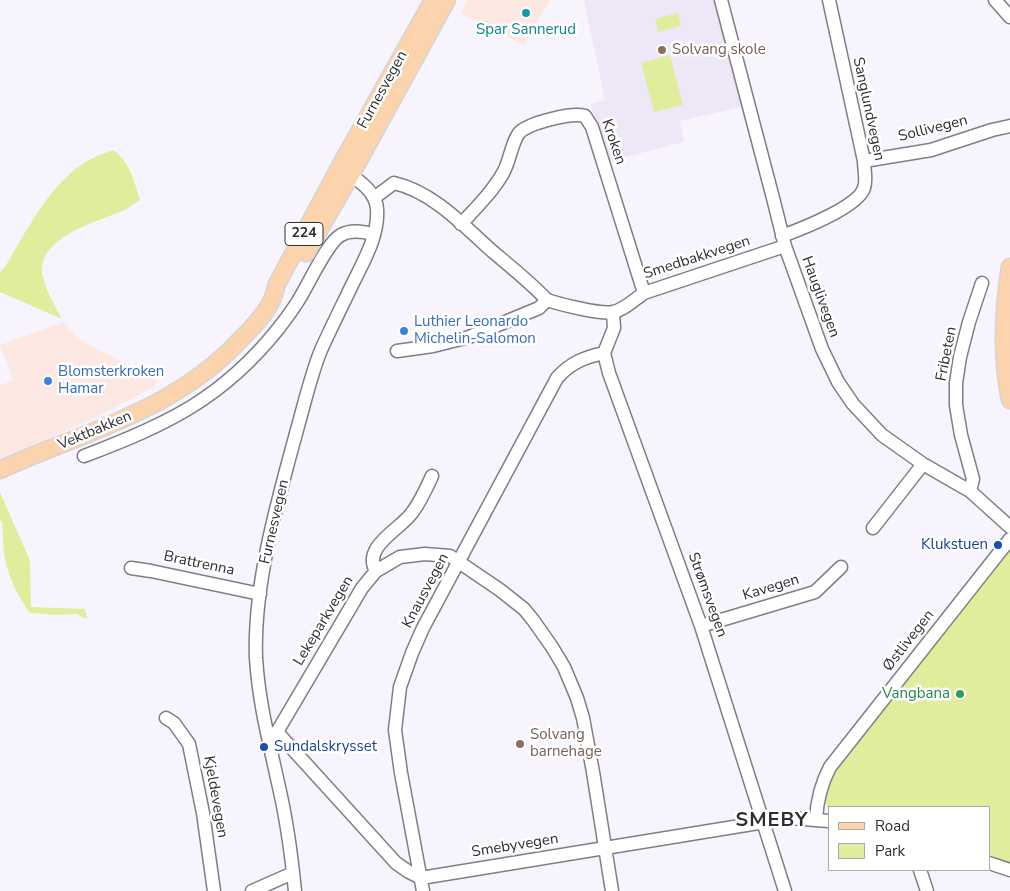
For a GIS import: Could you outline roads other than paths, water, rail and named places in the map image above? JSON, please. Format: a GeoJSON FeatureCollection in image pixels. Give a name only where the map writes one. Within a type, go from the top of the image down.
{"type":"FeatureCollection","features":[{"type":"Feature","properties":{"kind":"main road","name":"Furnesvegen"},"geometry":{"type":"LineString","coordinates":[[345,172],[433,0]]}},
{"type":"Feature","properties":{"kind":"main road","name":"Furnesvegen"},"geometry":{"type":"LineString","coordinates":[[345,172],[447,0]]}},
{"type":"Feature","properties":{"kind":"main road","name":"Vektbakken"},"geometry":{"type":"LineString","coordinates":[[0,470],[117,423],[164,400],[195,380],[224,357],[252,328],[271,302],[277,284],[345,172]]}},
{"type":"Feature","properties":{"kind":"main road"},"geometry":{"type":"LineString","coordinates":[[1010,267],[1006,297],[1004,340],[1010,400]]}},
{"type":"Feature","properties":{"kind":"street","name":"Hauglivegen"},"geometry":{"type":"LineString","coordinates":[[721,0],[783,241],[822,349],[843,392],[882,435],[923,464],[970,491],[1010,527]]}},
{"type":"Feature","properties":{"kind":"street","name":"Sanglundvegen"},"geometry":{"type":"LineString","coordinates":[[783,241],[852,202],[860,195],[864,186],[864,161],[828,0]]}},
{"type":"Feature","properties":{"kind":"street"},"geometry":{"type":"LineString","coordinates":[[995,0],[1010,17]]}},
{"type":"Feature","properties":{"kind":"street","name":"Kroken"},"geometry":{"type":"LineString","coordinates":[[462,224],[503,174],[519,134],[526,128],[561,117],[575,114],[585,116],[592,127],[644,293]]}},
{"type":"Feature","properties":{"kind":"street","name":"Sollivegen"},"geometry":{"type":"LineString","coordinates":[[864,161],[931,150],[1010,126]]}},
{"type":"Feature","properties":{"kind":"street"},"geometry":{"type":"LineString","coordinates":[[345,172],[363,183],[374,198],[394,183],[406,186],[436,203],[547,300],[562,305],[613,313],[614,328],[604,353]]}},
{"type":"Feature","properties":{"kind":"street","name":"Furnesvegen"},"geometry":{"type":"LineString","coordinates":[[295,891],[272,734],[261,709],[256,658],[260,594],[271,532],[311,378],[320,351],[374,234],[377,208],[374,198]]}},
{"type":"Feature","properties":{"kind":"street","name":"Vektbakken"},"geometry":{"type":"LineString","coordinates":[[84,456],[153,429],[195,406],[218,390],[245,365],[278,328],[297,302],[330,246],[340,235],[349,232],[374,234]]}},
{"type":"Feature","properties":{"kind":"street","name":"Smedbakkvegen"},"geometry":{"type":"LineString","coordinates":[[613,313],[644,293],[783,241]]}},
{"type":"Feature","properties":{"kind":"street","name":"Fribeten"},"geometry":{"type":"LineString","coordinates":[[970,491],[973,479],[961,435],[956,405],[956,383],[967,331],[982,283]]}},
{"type":"Feature","properties":{"kind":"street"},"geometry":{"type":"LineString","coordinates":[[397,351],[433,346],[469,337],[539,308],[547,300]]}},
{"type":"Feature","properties":{"kind":"street","name":"Knausvegen"},"geometry":{"type":"LineString","coordinates":[[423,891],[396,744],[396,718],[400,687],[423,628],[557,378],[574,363],[589,356],[604,353]]}},
{"type":"Feature","properties":{"kind":"street","name":"Strømsvegen"},"geometry":{"type":"LineString","coordinates":[[604,353],[622,412],[701,626],[785,891]]}},
{"type":"Feature","properties":{"kind":"street"},"geometry":{"type":"LineString","coordinates":[[873,528],[923,464]]}},
{"type":"Feature","properties":{"kind":"street"},"geometry":{"type":"LineString","coordinates":[[376,571],[373,561],[377,548],[383,540],[411,515],[432,476]]}},
{"type":"Feature","properties":{"kind":"street","name":"Østlivegen"},"geometry":{"type":"LineString","coordinates":[[823,820],[817,802],[820,789],[830,767],[1010,539]]}},
{"type":"Feature","properties":{"kind":"street","name":"Lekeparkvegen"},"geometry":{"type":"LineString","coordinates":[[272,734],[362,588],[376,571],[400,557],[437,554],[450,556],[524,609],[552,647],[566,672],[583,718],[594,772],[612,891]]}},
{"type":"Feature","properties":{"kind":"street","name":"Kavegen"},"geometry":{"type":"LineString","coordinates":[[701,626],[815,592],[841,567]]}},
{"type":"Feature","properties":{"kind":"street","name":"Brattrenna"},"geometry":{"type":"LineString","coordinates":[[131,568],[260,594]]}},
{"type":"Feature","properties":{"kind":"street","name":"Kjeldevegen"},"geometry":{"type":"LineString","coordinates":[[166,718],[174,723],[189,744],[214,891]]}},
{"type":"Feature","properties":{"kind":"street"},"geometry":{"type":"LineString","coordinates":[[272,734],[396,862],[408,872],[421,878]]}},
{"type":"Feature","properties":{"kind":"street","name":"Smebyvegen"},"geometry":{"type":"LineString","coordinates":[[421,878],[789,818],[823,820]]}},
{"type":"Feature","properties":{"kind":"street"},"geometry":{"type":"LineString","coordinates":[[990,863],[1010,870]]}},
{"type":"Feature","properties":{"kind":"street"},"geometry":{"type":"LineString","coordinates":[[920,871],[927,891]]}},
{"type":"Feature","properties":{"kind":"street"},"geometry":{"type":"LineString","coordinates":[[252,891],[293,873]]}},
{"type":"Feature","properties":{"kind":"place","name":"Spar Sannerud"},"geometry":{"type":"Point","coordinates":[526,13]}},
{"type":"Feature","properties":{"kind":"place","name":"Solvang skole"},"geometry":{"type":"Point","coordinates":[662,50]}},
{"type":"Feature","properties":{"kind":"place","name":"Luthier Leonardo Michelin-Salomon"},"geometry":{"type":"Point","coordinates":[404,331]}},
{"type":"Feature","properties":{"kind":"place","name":"Blomsterkroken Hamar"},"geometry":{"type":"Point","coordinates":[48,381]}},
{"type":"Feature","properties":{"kind":"place","name":"Klukstuen"},"geometry":{"type":"Point","coordinates":[998,545]}},
{"type":"Feature","properties":{"kind":"place","name":"Vangbana"},"geometry":{"type":"Point","coordinates":[960,694]}},
{"type":"Feature","properties":{"kind":"place","name":"Solvang barnehage"},"geometry":{"type":"Point","coordinates":[520,744]}},
{"type":"Feature","properties":{"kind":"place","name":"Sundalskrysset"},"geometry":{"type":"Point","coordinates":[264,747]}},
{"type":"Feature","properties":{"kind":"district","name":"SMEBY"},"geometry":{"type":"Point","coordinates":[772,821]}}]}
